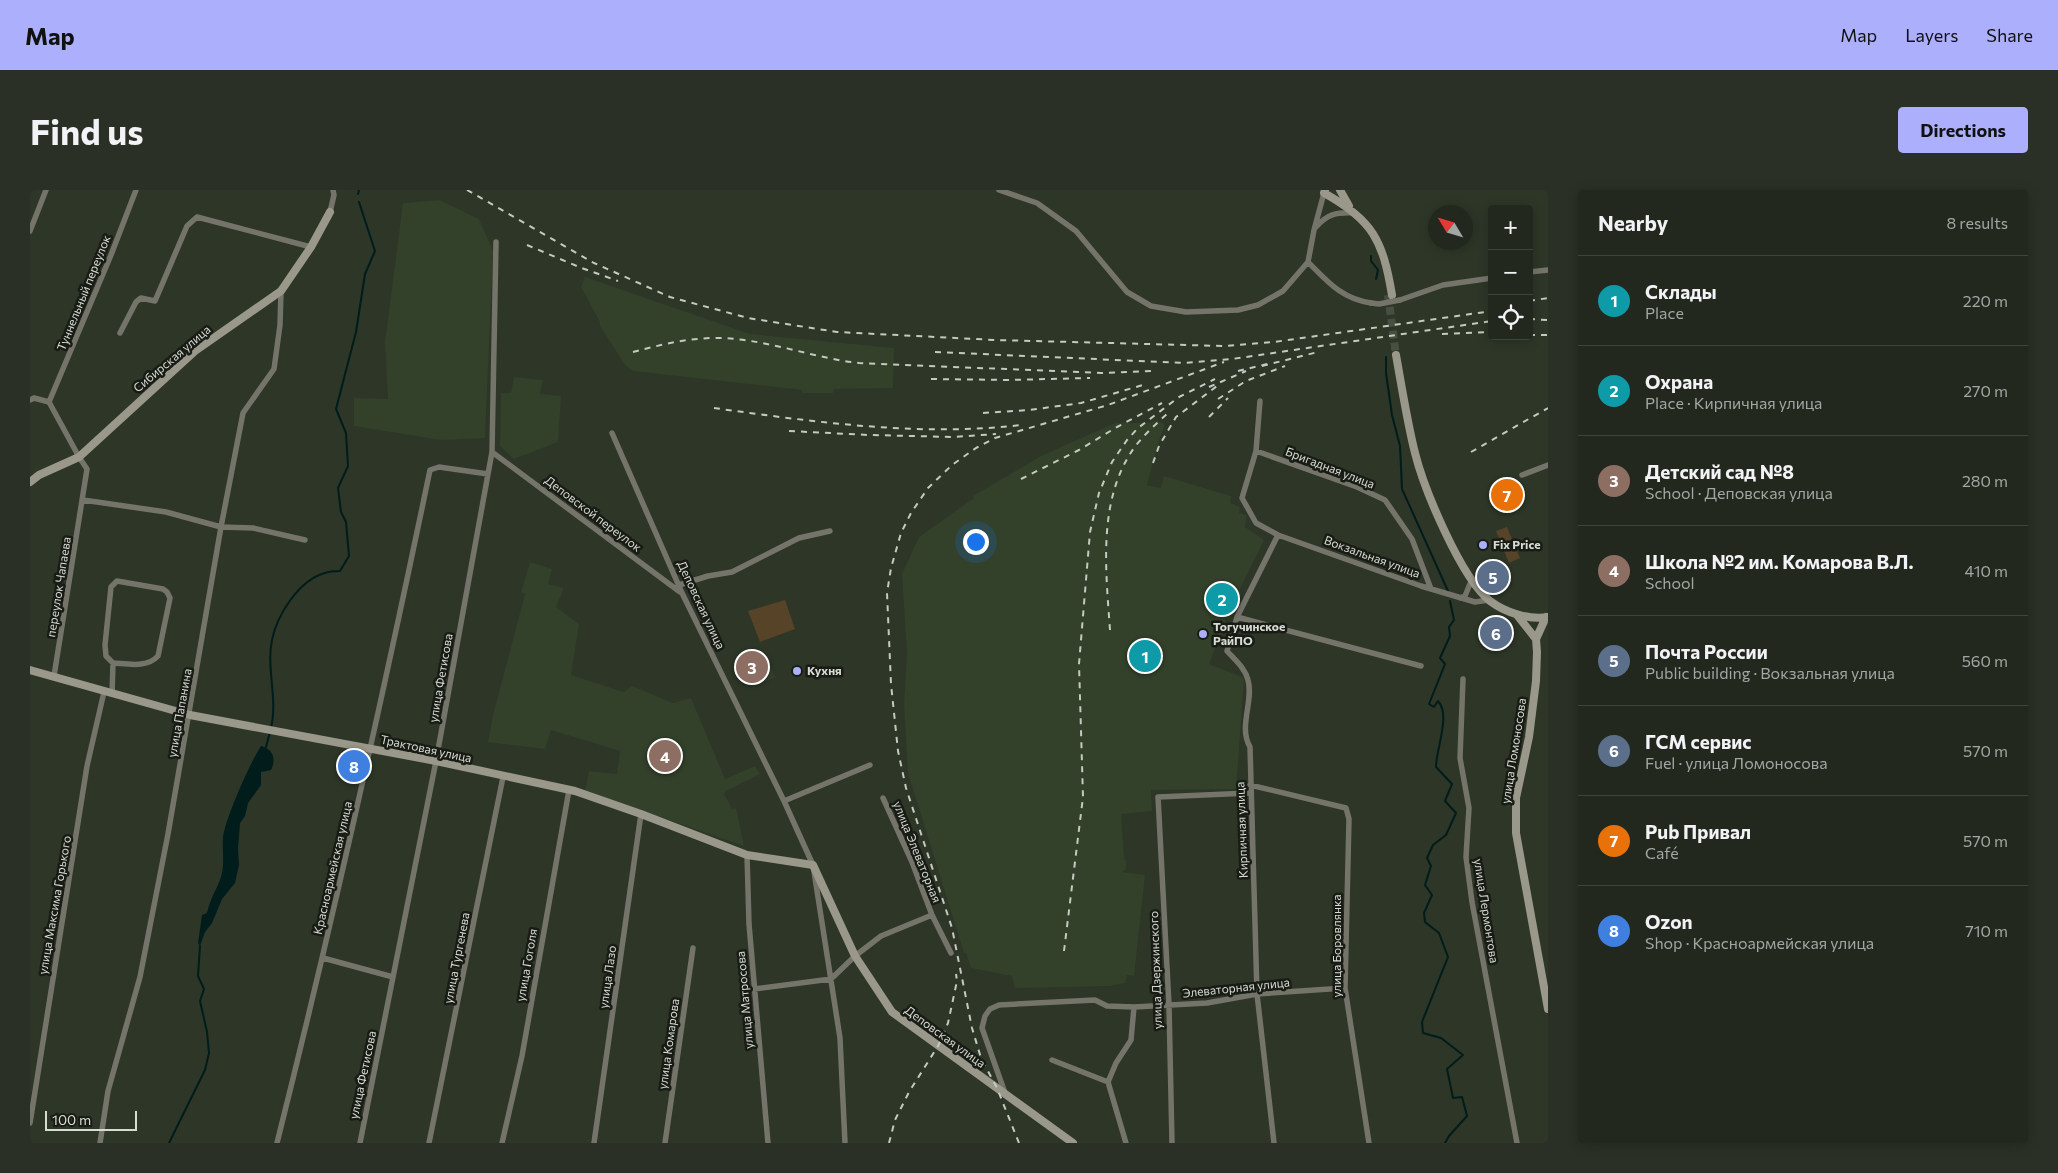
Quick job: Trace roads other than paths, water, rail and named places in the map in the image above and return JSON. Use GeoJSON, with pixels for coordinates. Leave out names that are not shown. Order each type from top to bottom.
{"type":"FeatureCollection","features":[{"type":"Feature","properties":{"kind":"street"},"geometry":{"type":"LineString","coordinates":[[30,231],[46,190]]}},
{"type":"Feature","properties":{"kind":"street","name":"Туннельный переулок"},"geometry":{"type":"LineString","coordinates":[[49,402],[111,255],[136,190]]}},
{"type":"Feature","properties":{"kind":"street"},"geometry":{"type":"LineString","coordinates":[[330,212],[334,195],[333,190]]}},
{"type":"Feature","properties":{"kind":"street"},"geometry":{"type":"LineString","coordinates":[[999,190],[1037,203],[1076,231],[1127,292],[1151,306],[1186,312],[1238,310],[1258,305],[1283,291],[1308,262],[1314,230],[1325,191],[1369,225],[1378,239],[1390,295]]}},
{"type":"Feature","properties":{"kind":"street"},"geometry":{"type":"LineString","coordinates":[[1340,190],[1343,198],[1355,213]]}},
{"type":"Feature","properties":{"kind":"street","name":"Сибирская улица"},"geometry":{"type":"LineString","coordinates":[[30,482],[78,458],[162,379],[195,351],[281,291],[311,247],[330,212]]}},
{"type":"Feature","properties":{"kind":"street"},"geometry":{"type":"LineString","coordinates":[[1314,230],[1324,218],[1337,213],[1355,213]]}},
{"type":"Feature","properties":{"kind":"street"},"geometry":{"type":"LineString","coordinates":[[120,333],[136,302],[141,298],[154,301],[187,226],[197,217],[311,247]]}},
{"type":"Feature","properties":{"kind":"street","name":"улица Фетисова"},"geometry":{"type":"LineString","coordinates":[[360,1143],[436,761],[492,452],[496,242]]}},
{"type":"Feature","properties":{"kind":"street"},"geometry":{"type":"LineString","coordinates":[[1308,262],[1329,283],[1348,298],[1380,304],[1400,300],[1443,285],[1488,279]]}},
{"type":"Feature","properties":{"kind":"street"},"geometry":{"type":"LineString","coordinates":[[1533,272],[1548,270]]}},
{"type":"Feature","properties":{"kind":"street","name":"улица Папанина"},"geometry":{"type":"LineString","coordinates":[[100,1143],[108,1091],[140,977],[190,715],[221,527],[244,413],[274,369],[280,324],[281,291]]}},
{"type":"Feature","properties":{"kind":"street"},"geometry":{"type":"LineString","coordinates":[[1399,355],[1404,400],[1416,454],[1443,527],[1472,579],[1489,600],[1517,615],[1536,639]]}},
{"type":"Feature","properties":{"kind":"street"},"geometry":{"type":"LineString","coordinates":[[30,400],[34,398],[49,402]]}},
{"type":"Feature","properties":{"kind":"street","name":"Вокзальная улица"},"geometry":{"type":"LineString","coordinates":[[1260,401],[1256,451],[1242,498],[1256,523],[1278,535],[1431,590],[1475,602],[1489,600]]}},
{"type":"Feature","properties":{"kind":"street","name":"переулок Чапаева"},"geometry":{"type":"LineString","coordinates":[[49,402],[78,458],[87,469],[54,676]]}},
{"type":"Feature","properties":{"kind":"street","name":"Деповская улица"},"geometry":{"type":"LineString","coordinates":[[612,433],[682,593],[784,801],[855,956],[892,1012],[1073,1143]]}},
{"type":"Feature","properties":{"kind":"street","name":"Бригадная улица"},"geometry":{"type":"LineString","coordinates":[[1256,451],[1357,487],[1385,500],[1412,539],[1431,590]]}},
{"type":"Feature","properties":{"kind":"street","name":"Деповской переулок"},"geometry":{"type":"LineString","coordinates":[[492,452],[682,593]]}},
{"type":"Feature","properties":{"kind":"street"},"geometry":{"type":"LineString","coordinates":[[1522,475],[1548,464]]}},
{"type":"Feature","properties":{"kind":"street","name":"Красноармейская улица"},"geometry":{"type":"LineString","coordinates":[[277,1143],[323,958],[371,749],[430,470],[439,467],[488,474]]}},
{"type":"Feature","properties":{"kind":"street"},"geometry":{"type":"LineString","coordinates":[[83,500],[166,512],[221,527],[253,528],[305,540]]}},
{"type":"Feature","properties":{"kind":"street"},"geometry":{"type":"LineString","coordinates":[[679,585],[708,576],[732,572],[799,538],[830,531]]}},
{"type":"Feature","properties":{"kind":"street","name":"Кирпичная улица"},"geometry":{"type":"LineString","coordinates":[[1274,1143],[1257,994],[1250,748],[1246,723],[1250,688],[1243,668],[1228,651],[1237,617],[1278,535]]}},
{"type":"Feature","properties":{"kind":"street"},"geometry":{"type":"LineString","coordinates":[[1460,598],[1465,596],[1472,579]]}},
{"type":"Feature","properties":{"kind":"street"},"geometry":{"type":"LineString","coordinates":[[117,581],[163,589],[170,598],[158,656],[153,661],[145,664],[113,663],[106,656],[105,645],[111,587],[117,581]]}},
{"type":"Feature","properties":{"kind":"street"},"geometry":{"type":"LineString","coordinates":[[1517,615],[1547,617]]}},
{"type":"Feature","properties":{"kind":"street"},"geometry":{"type":"LineString","coordinates":[[1237,617],[1421,666]]}},
{"type":"Feature","properties":{"kind":"street","name":"улица Ломоносова"},"geometry":{"type":"LineString","coordinates":[[1547,617],[1536,639],[1536,681],[1529,737],[1516,798],[1516,833],[1548,1009]]}},
{"type":"Feature","properties":{"kind":"street","name":"улица Максима Горького"},"geometry":{"type":"LineString","coordinates":[[30,1123],[87,766],[108,693],[113,663]]}},
{"type":"Feature","properties":{"kind":"street","name":"Трактовая улица"},"geometry":{"type":"LineString","coordinates":[[30,670],[190,715],[436,761],[568,790],[641,814],[747,855],[813,865]]}},
{"type":"Feature","properties":{"kind":"street","name":"улица Лермонтова"},"geometry":{"type":"LineString","coordinates":[[1463,679],[1460,758],[1469,808],[1466,857],[1472,902],[1517,1143]]}},
{"type":"Feature","properties":{"kind":"street"},"geometry":{"type":"LineString","coordinates":[[784,801],[870,765]]}},
{"type":"Feature","properties":{"kind":"street","name":"улица Тургенева"},"geometry":{"type":"LineString","coordinates":[[429,1143],[503,777]]}},
{"type":"Feature","properties":{"kind":"street","name":"улица Боровлянка"},"geometry":{"type":"LineString","coordinates":[[1250,786],[1346,808],[1349,820],[1345,988],[1369,1143]]}},
{"type":"Feature","properties":{"kind":"street","name":"улица Гоголя"},"geometry":{"type":"LineString","coordinates":[[502,1143],[522,1056],[568,790]]}},
{"type":"Feature","properties":{"kind":"street","name":"улица Дзержинского"},"geometry":{"type":"LineString","coordinates":[[1172,1143],[1169,1004],[1158,797],[1250,794]]}},
{"type":"Feature","properties":{"kind":"street","name":"улица Элеваторная"},"geometry":{"type":"LineString","coordinates":[[884,798],[912,862],[932,915],[951,952]]}},
{"type":"Feature","properties":{"kind":"street","name":"улица Лазо"},"geometry":{"type":"LineString","coordinates":[[594,1143],[641,814]]}},
{"type":"Feature","properties":{"kind":"street","name":"улица Матросова"},"geometry":{"type":"LineString","coordinates":[[747,855],[748,924],[768,1143]]}},
{"type":"Feature","properties":{"kind":"street","name":"Деповская улица"},"geometry":{"type":"LineString","coordinates":[[813,865],[840,1038],[845,1143]]}},
{"type":"Feature","properties":{"kind":"street"},"geometry":{"type":"LineString","coordinates":[[754,988],[831,979],[855,956],[881,936],[932,915]]}},
{"type":"Feature","properties":{"kind":"street","name":"улица Комарова"},"geometry":{"type":"LineString","coordinates":[[665,1143],[693,948]]}},
{"type":"Feature","properties":{"kind":"street"},"geometry":{"type":"LineString","coordinates":[[323,958],[393,977]]}},
{"type":"Feature","properties":{"kind":"street","name":"Элеваторная улица"},"geometry":{"type":"LineString","coordinates":[[1005,1094],[982,1028],[985,1016],[990,1009],[999,1005],[1096,1000],[1107,1006],[1134,1007],[1207,1003],[1257,994],[1345,988]]}},
{"type":"Feature","properties":{"kind":"street"},"geometry":{"type":"LineString","coordinates":[[1126,1143],[1108,1082],[1116,1063],[1131,1040],[1134,1007]]}},
{"type":"Feature","properties":{"kind":"street"},"geometry":{"type":"LineString","coordinates":[[1052,1060],[1108,1082]]}},
{"type":"Feature","properties":{"kind":"water"},"geometry":{"type":"Polygon","coordinates":[[[261,746],[269,750],[273,755],[273,766],[271,770],[261,772],[261,785],[248,803],[245,816],[240,823],[239,865],[235,883],[222,899],[200,946],[198,943],[202,915],[207,913],[222,872],[223,838],[228,818],[261,746]]]}},
{"type":"Feature","properties":{"kind":"waterway"},"geometry":{"type":"LineString","coordinates":[[358,194],[359,190]]}},
{"type":"Feature","properties":{"kind":"waterway"},"geometry":{"type":"LineString","coordinates":[[271,728],[273,706],[270,661],[272,640],[279,620],[291,600],[306,583],[325,573],[340,571],[349,556],[346,522],[341,512],[338,488],[348,466],[346,433],[336,409],[356,332],[365,274],[375,251],[359,202]]}},
{"type":"Feature","properties":{"kind":"waterway"},"geometry":{"type":"LineString","coordinates":[[1371,256],[1371,261],[1378,270],[1376,279]]}},
{"type":"Feature","properties":{"kind":"waterway"},"geometry":{"type":"LineString","coordinates":[[1386,357],[1386,373],[1392,415],[1400,446],[1402,489],[1448,591]]}},
{"type":"Feature","properties":{"kind":"waterway"},"geometry":{"type":"LineString","coordinates":[[1445,1143],[1467,1116],[1462,1097],[1453,1098],[1447,1069],[1463,1055],[1441,1038],[1423,1033],[1422,1022],[1448,957],[1439,933],[1425,922],[1424,913],[1432,895],[1425,885],[1431,866],[1427,858],[1433,845],[1446,835],[1456,813],[1445,801],[1452,784],[1436,767],[1443,723],[1442,707],[1438,701],[1434,707],[1429,704],[1445,664],[1440,658],[1450,636],[1449,627],[1454,620],[1450,601]]}},
{"type":"Feature","properties":{"kind":"waterway"},"geometry":{"type":"LineString","coordinates":[[266,747],[270,732]]}},
{"type":"Feature","properties":{"kind":"waterway"},"geometry":{"type":"LineString","coordinates":[[169,1143],[205,1070],[209,1053],[207,1032],[200,1001],[204,989],[198,976],[200,946]]}},
{"type":"Feature","properties":{"kind":"tunnel"},"geometry":{"type":"LineString","coordinates":[[1388,295],[1396,355]]}},
{"type":"Feature","properties":{"kind":"railway"},"geometry":{"type":"LineString","coordinates":[[467,190],[594,263],[670,297],[748,318],[837,332],[995,340],[1224,346],[1274,342],[1488,312]]}},
{"type":"Feature","properties":{"kind":"railway"},"geometry":{"type":"LineString","coordinates":[[527,245],[618,281]]}},
{"type":"Feature","properties":{"kind":"railway"},"geometry":{"type":"LineString","coordinates":[[1533,300],[1548,298]]}},
{"type":"Feature","properties":{"kind":"railway"},"geometry":{"type":"LineString","coordinates":[[1533,319],[1548,320]]}},
{"type":"Feature","properties":{"kind":"railway"},"geometry":{"type":"LineString","coordinates":[[935,352],[1185,363],[1232,359],[1488,322]]}},
{"type":"Feature","properties":{"kind":"railway"},"geometry":{"type":"LineString","coordinates":[[1442,334],[1488,332]]}},
{"type":"Feature","properties":{"kind":"railway"},"geometry":{"type":"LineString","coordinates":[[1533,335],[1548,335]]}},
{"type":"Feature","properties":{"kind":"railway"},"geometry":{"type":"LineString","coordinates":[[633,352],[663,344],[716,338],[752,341],[859,363],[1101,373],[1152,371]]}},
{"type":"Feature","properties":{"kind":"railway"},"geometry":{"type":"LineString","coordinates":[[1262,366],[1318,352]]}},
{"type":"Feature","properties":{"kind":"railway"},"geometry":{"type":"LineString","coordinates":[[1019,1143],[997,1088],[981,1058],[972,1028],[952,928],[906,788],[898,751],[891,684],[887,593],[891,568],[901,533],[911,513],[928,488],[952,465],[976,448],[995,438],[1108,405],[1224,362]]}},
{"type":"Feature","properties":{"kind":"railway"},"geometry":{"type":"LineString","coordinates":[[1238,371],[1267,364]]}},
{"type":"Feature","properties":{"kind":"railway"},"geometry":{"type":"LineString","coordinates":[[1218,399],[1246,381],[1285,366]]}},
{"type":"Feature","properties":{"kind":"railway"},"geometry":{"type":"LineString","coordinates":[[1209,387],[1246,371]]}},
{"type":"Feature","properties":{"kind":"railway"},"geometry":{"type":"LineString","coordinates":[[931,379],[1090,378]]}},
{"type":"Feature","properties":{"kind":"railway"},"geometry":{"type":"LineString","coordinates":[[1064,951],[1083,797],[1079,664],[1090,532],[1099,493],[1112,462],[1138,428],[1179,397],[1215,379]]}},
{"type":"Feature","properties":{"kind":"railway"},"geometry":{"type":"LineString","coordinates":[[983,413],[1029,410],[1081,403],[1143,385]]}},
{"type":"Feature","properties":{"kind":"railway"},"geometry":{"type":"LineString","coordinates":[[1153,463],[1159,446],[1176,417],[1217,386]]}},
{"type":"Feature","properties":{"kind":"railway"},"geometry":{"type":"LineString","coordinates":[[1209,417],[1228,398]]}},
{"type":"Feature","properties":{"kind":"railway"},"geometry":{"type":"LineString","coordinates":[[1021,479],[1079,450],[1162,403]]}},
{"type":"Feature","properties":{"kind":"railway"},"geometry":{"type":"LineString","coordinates":[[714,408],[829,423],[906,429],[983,428],[1021,425]]}},
{"type":"Feature","properties":{"kind":"railway"},"geometry":{"type":"LineString","coordinates":[[1471,452],[1548,408]]}},
{"type":"Feature","properties":{"kind":"railway"},"geometry":{"type":"LineString","coordinates":[[1110,630],[1106,540],[1113,495],[1120,474],[1134,448],[1169,412]]}},
{"type":"Feature","properties":{"kind":"railway"},"geometry":{"type":"LineString","coordinates":[[789,431],[954,437],[996,434]]}},
{"type":"Feature","properties":{"kind":"railway"},"geometry":{"type":"LineString","coordinates":[[889,1143],[895,1120],[909,1092],[938,1046],[948,1023],[957,981],[956,974]]}},
{"type":"Feature","properties":{"kind":"place","name":"Pub Привал"},"geometry":{"type":"Point","coordinates":[1507,495]}},
{"type":"Feature","properties":{"kind":"place","name":"Fix Price"},"geometry":{"type":"Point","coordinates":[1483,545]}},
{"type":"Feature","properties":{"kind":"place","name":"Почта России"},"geometry":{"type":"Point","coordinates":[1493,577]}},
{"type":"Feature","properties":{"kind":"place","name":"Охрана"},"geometry":{"type":"Point","coordinates":[1222,599]}},
{"type":"Feature","properties":{"kind":"place","name":"ГСМ сервис"},"geometry":{"type":"Point","coordinates":[1496,633]}},
{"type":"Feature","properties":{"kind":"place","name":"Тогучинское РайПО"},"geometry":{"type":"Point","coordinates":[1203,634]}},
{"type":"Feature","properties":{"kind":"place","name":"Склады"},"geometry":{"type":"Point","coordinates":[1145,656]}},
{"type":"Feature","properties":{"kind":"place","name":"Детский сад №8"},"geometry":{"type":"Point","coordinates":[752,667]}},
{"type":"Feature","properties":{"kind":"place","name":"Кухня"},"geometry":{"type":"Point","coordinates":[797,671]}},
{"type":"Feature","properties":{"kind":"place","name":"Школа №2 им. Комарова В.Л."},"geometry":{"type":"Point","coordinates":[665,756]}},
{"type":"Feature","properties":{"kind":"place","name":"Ozon"},"geometry":{"type":"Point","coordinates":[354,766]}}]}
